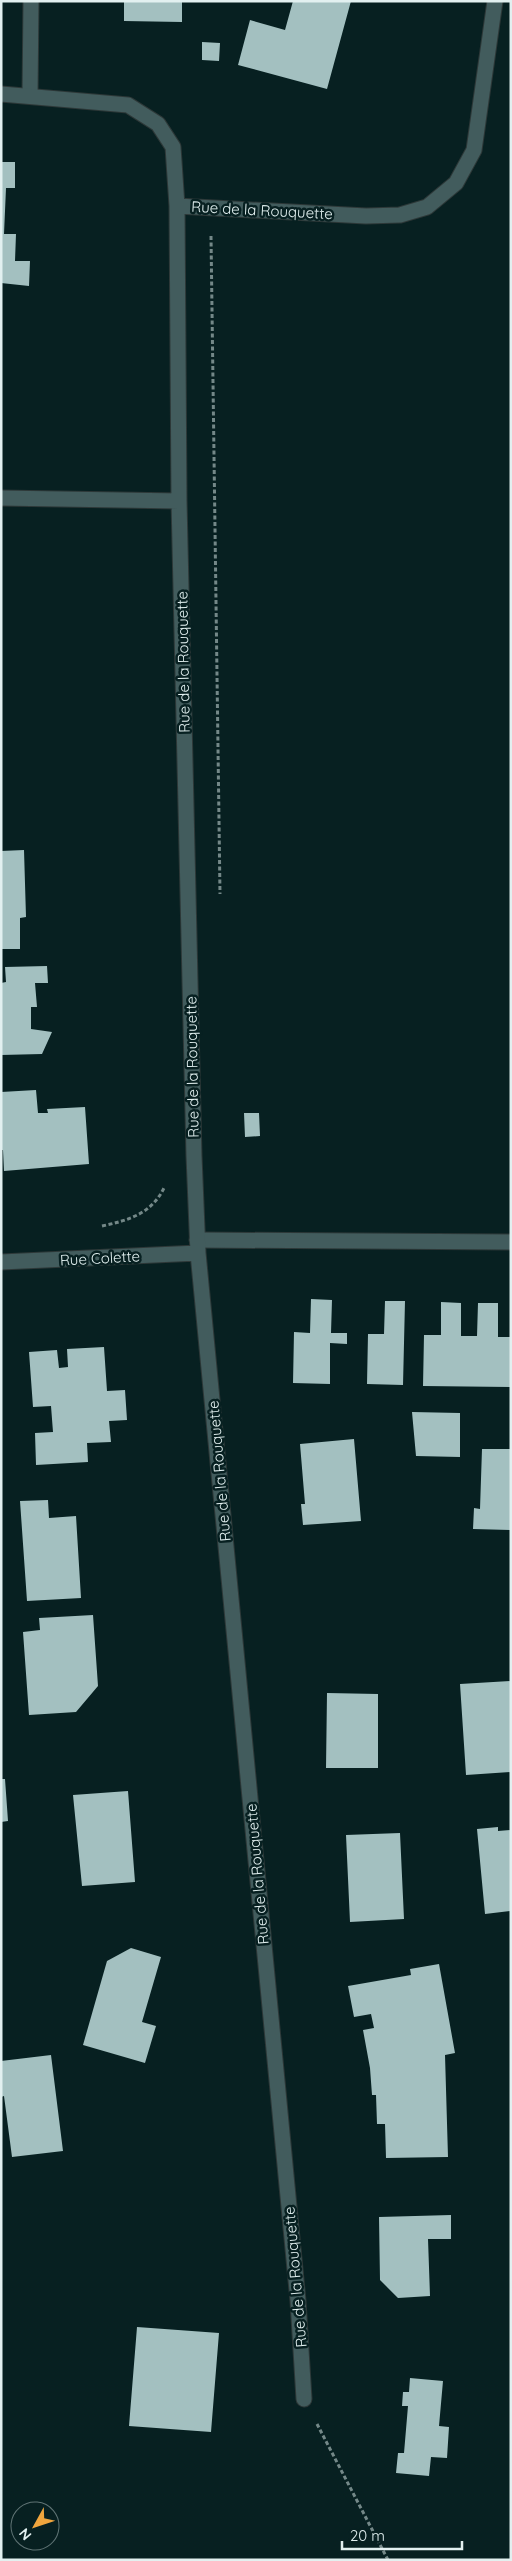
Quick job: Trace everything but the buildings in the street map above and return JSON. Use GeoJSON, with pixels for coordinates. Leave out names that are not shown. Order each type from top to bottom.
{"type":"FeatureCollection","features":[{"type":"Feature","properties":{"kind":"street"},"geometry":{"type":"LineString","coordinates":[[30,95],[31,1]]}},
{"type":"Feature","properties":{"kind":"street","name":"Rue de la Rouquette"},"geometry":{"type":"LineString","coordinates":[[304,2399],[298,2301],[198,1246],[179,501],[177,206],[366,216],[400,215],[427,207],[456,183],[474,150],[495,1]]}},
{"type":"Feature","properties":{"kind":"street"},"geometry":{"type":"LineString","coordinates":[[1,94],[30,95],[128,105],[158,124],[173,147],[177,206]]}},
{"type":"Feature","properties":{"kind":"street"},"geometry":{"type":"LineString","coordinates":[[1,498],[179,501]]}},
{"type":"Feature","properties":{"kind":"street","name":"Rue Colette"},"geometry":{"type":"LineString","coordinates":[[1,1262],[198,1246],[511,1242]]}},
{"type":"Feature","properties":{"kind":"path"},"geometry":{"type":"LineString","coordinates":[[211,207],[220,896]]}},
{"type":"Feature","properties":{"kind":"path"},"geometry":{"type":"LineString","coordinates":[[101,1227],[132,1220],[150,1207],[167,1182]]}},
{"type":"Feature","properties":{"kind":"path"},"geometry":{"type":"LineString","coordinates":[[304,2399],[388,2560]]}}]}
